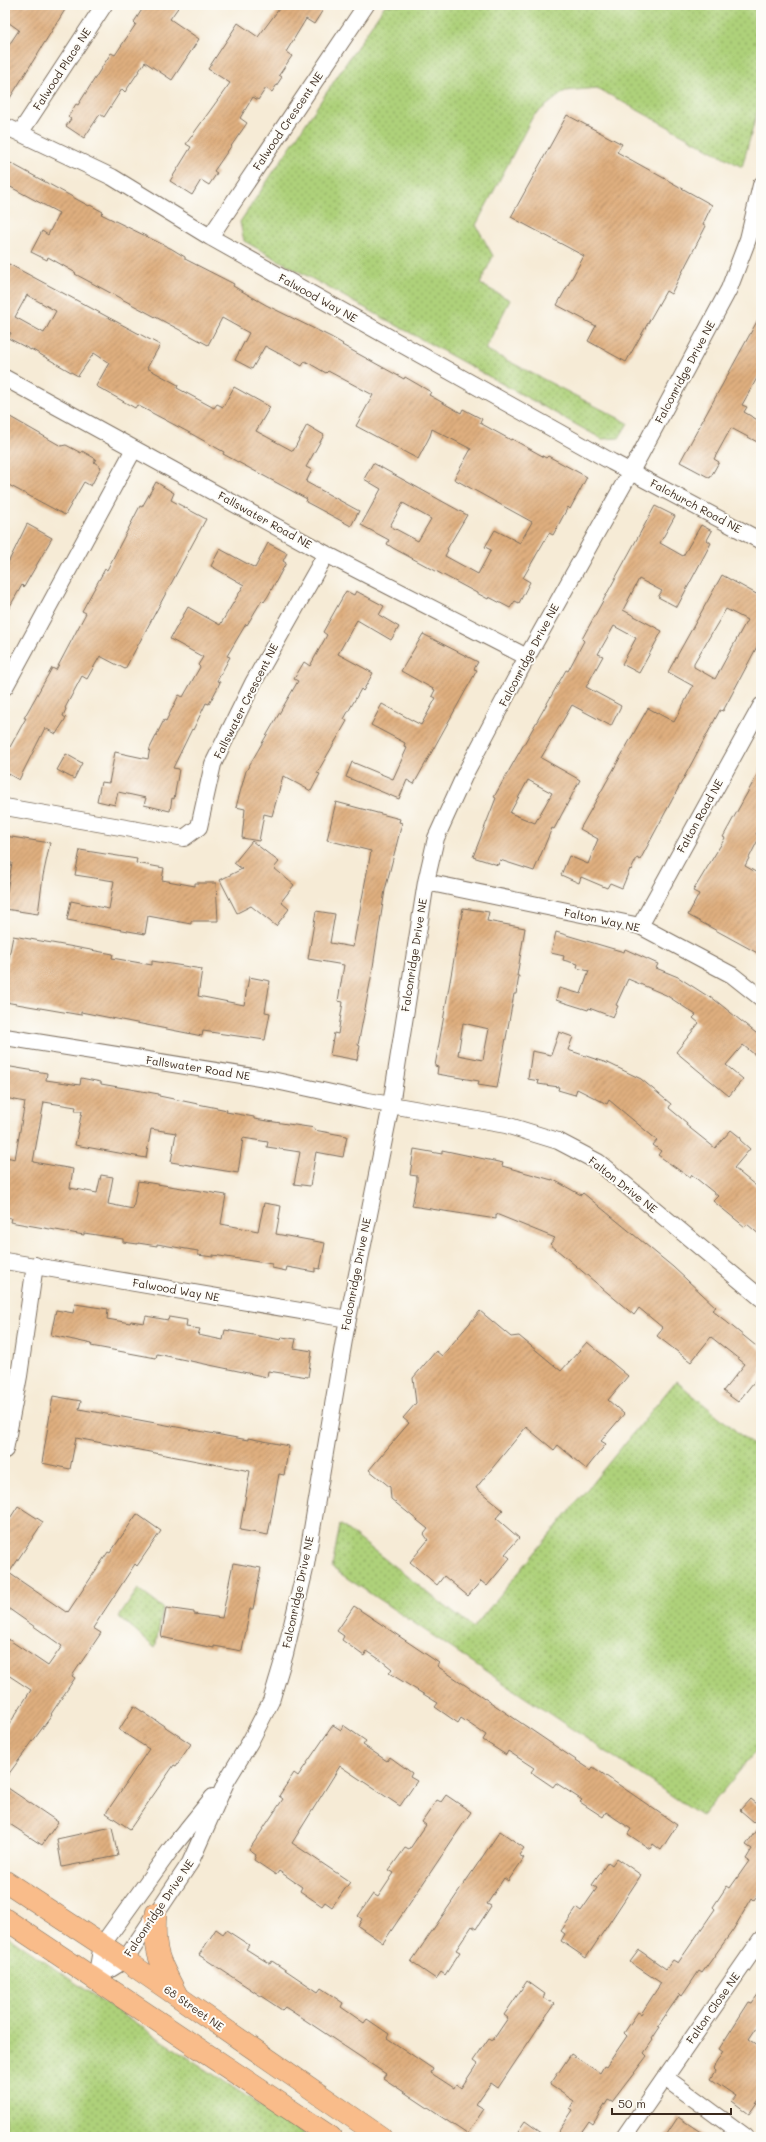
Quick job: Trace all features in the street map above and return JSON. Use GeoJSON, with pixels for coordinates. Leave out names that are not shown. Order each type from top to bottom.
{"type":"FeatureCollection","features":[{"type":"Feature","properties":{"kind":"main road","name":"68 Street NE"},"geometry":{"type":"LineString","coordinates":[[5,1881],[125,1960],[381,2137]]}},
{"type":"Feature","properties":{"kind":"main road"},"geometry":{"type":"LineString","coordinates":[[156,1914],[156,1948],[160,1963],[179,1997]]}},
{"type":"Feature","properties":{"kind":"main road"},"geometry":{"type":"LineString","coordinates":[[5,1919],[96,1978],[331,2137]]}},
{"type":"Feature","properties":{"kind":"street","name":"Falwood Place NE"},"geometry":{"type":"LineString","coordinates":[[20,133],[104,5]]}},
{"type":"Feature","properties":{"kind":"street","name":"Falwood Crescent NE"},"geometry":{"type":"LineString","coordinates":[[210,238],[366,5]]}},
{"type":"Feature","properties":{"kind":"street","name":"Falwood Way NE"},"geometry":{"type":"LineString","coordinates":[[5,126],[112,177],[210,238],[631,472]]}},
{"type":"Feature","properties":{"kind":"street","name":"Falconridge Drive NE"},"geometry":{"type":"LineString","coordinates":[[96,1978],[125,1960],[190,1864],[227,1780],[250,1742],[271,1701],[285,1654],[306,1565],[348,1319],[391,1105],[426,882],[436,838],[466,772],[527,657],[631,472],[729,289],[748,239],[761,185]]}},
{"type":"Feature","properties":{"kind":"street","name":"Fallswater Road NE"},"geometry":{"type":"LineString","coordinates":[[5,378],[326,554],[527,657]]}},
{"type":"Feature","properties":{"kind":"street"},"geometry":{"type":"LineString","coordinates":[[5,687],[134,449]]}},
{"type":"Feature","properties":{"kind":"street","name":"Falchurch Road NE"},"geometry":{"type":"LineString","coordinates":[[631,472],[761,541]]}},
{"type":"Feature","properties":{"kind":"street","name":"Fallswater Crescent NE"},"geometry":{"type":"LineString","coordinates":[[5,807],[184,838],[199,827],[213,764],[253,682],[326,554]]}},
{"type":"Feature","properties":{"kind":"street","name":"Falton Road NE"},"geometry":{"type":"LineString","coordinates":[[640,926],[761,706]]}},
{"type":"Feature","properties":{"kind":"street","name":"Falton Way NE"},"geometry":{"type":"LineString","coordinates":[[426,882],[640,926],[732,975],[761,998]]}},
{"type":"Feature","properties":{"kind":"street","name":"Fallswater Road NE"},"geometry":{"type":"LineString","coordinates":[[5,1036],[272,1080],[391,1105]]}},
{"type":"Feature","properties":{"kind":"street","name":"Falton Drive NE"},"geometry":{"type":"LineString","coordinates":[[391,1105],[506,1124],[558,1141],[598,1162],[761,1298]]}},
{"type":"Feature","properties":{"kind":"street","name":"Falwood Way NE"},"geometry":{"type":"LineString","coordinates":[[5,1261],[36,1265],[348,1319]]}},
{"type":"Feature","properties":{"kind":"street"},"geometry":{"type":"LineString","coordinates":[[5,1450],[20,1376],[36,1265]]}},
{"type":"Feature","properties":{"kind":"street","name":"Falconridge Drive NE"},"geometry":{"type":"LineString","coordinates":[[96,1978],[102,1945],[171,1849],[227,1780]]}},
{"type":"Feature","properties":{"kind":"street","name":"Falton Close NE"},"geometry":{"type":"LineString","coordinates":[[624,2137],[761,1939]]}},
{"type":"Feature","properties":{"kind":"street"},"geometry":{"type":"LineString","coordinates":[[666,2078],[746,2137]]}},
{"type":"Feature","properties":{"kind":"green space"},"geometry":{"type":"Polygon","coordinates":[[[385,5],[761,5],[761,98],[742,167],[597,88],[565,91],[533,116],[476,225],[493,256],[480,284],[510,300],[485,349],[628,423],[619,438],[602,439],[244,241],[240,222],[385,5]]]}},
{"type":"Feature","properties":{"kind":"green space"},"geometry":{"type":"Polygon","coordinates":[[[676,1381],[761,1452],[761,1745],[702,1816],[332,1568],[340,1524],[473,1628],[676,1381]]]}},
{"type":"Feature","properties":{"kind":"green space"},"geometry":{"type":"Polygon","coordinates":[[[138,1589],[163,1608],[155,1648],[119,1617],[138,1589]]]}},
{"type":"Feature","properties":{"kind":"green space"},"geometry":{"type":"Polygon","coordinates":[[[5,1934],[68,1978],[308,2137],[5,2137],[5,1934]]]}},
{"type":"Feature","properties":{"kind":"building"},"geometry":{"type":"Polygon","coordinates":[[[5,5],[68,5],[5,106],[5,51],[19,30],[5,20],[5,5]]]}},
{"type":"Feature","properties":{"kind":"building"},"geometry":{"type":"Polygon","coordinates":[[[145,5],[180,5],[170,19],[199,39],[172,80],[145,62],[125,92],[122,89],[104,117],[100,114],[84,138],[66,126],[71,119],[68,117],[76,104],[78,105],[111,53],[115,55],[136,24],[134,22],[145,5]]]}},
{"type":"Feature","properties":{"kind":"building"},"geometry":{"type":"Polygon","coordinates":[[[282,5],[326,5],[314,24],[306,19],[286,52],[292,56],[279,75],[282,77],[272,92],[266,88],[258,100],[253,97],[240,118],[247,123],[214,171],[217,173],[209,185],[201,180],[192,195],[170,181],[191,147],[186,144],[230,83],[208,69],[238,23],[258,37],[282,5]]]}},
{"type":"Feature","properties":{"kind":"building"},"geometry":{"type":"Polygon","coordinates":[[[567,115],[622,144],[617,152],[712,205],[703,224],[706,226],[671,294],[666,291],[626,362],[588,341],[596,326],[557,305],[584,256],[511,217],[567,115]]]}},
{"type":"Feature","properties":{"kind":"building"},"geometry":{"type":"Polygon","coordinates":[[[5,160],[89,206],[90,205],[103,212],[101,214],[172,249],[185,257],[185,259],[234,284],[233,286],[266,305],[331,337],[343,344],[342,345],[404,379],[405,377],[431,392],[429,395],[461,413],[463,409],[482,419],[480,423],[511,440],[512,439],[546,458],[548,456],[587,477],[570,509],[568,507],[553,535],[549,533],[523,578],[530,582],[519,603],[515,601],[510,608],[489,597],[488,599],[393,548],[387,544],[389,540],[361,525],[381,489],[364,479],[373,463],[467,515],[447,549],[448,550],[445,556],[478,574],[491,550],[485,547],[495,530],[520,543],[532,522],[454,479],[471,449],[432,429],[418,459],[356,426],[373,395],[328,371],[326,373],[305,361],[302,366],[265,346],[252,369],[235,360],[249,333],[222,318],[208,345],[75,274],[76,273],[48,257],[47,260],[31,252],[42,231],[48,235],[59,213],[5,184],[5,160]],[[403,503],[390,526],[418,541],[431,519],[403,503]]]}},
{"type":"Feature","properties":{"kind":"building"},"geometry":{"type":"Polygon","coordinates":[[[5,262],[160,345],[147,368],[178,385],[177,388],[214,408],[217,404],[223,407],[234,387],[270,407],[256,431],[293,451],[307,425],[324,435],[306,467],[312,470],[306,482],[359,511],[351,526],[306,502],[307,499],[223,454],[224,452],[188,432],[137,405],[135,408],[96,386],[109,363],[94,353],[78,376],[31,349],[8,338],[11,333],[7,331],[5,334],[5,262]],[[27,295],[15,317],[44,333],[56,311],[27,295]]]}},
{"type":"Feature","properties":{"kind":"building"},"geometry":{"type":"Polygon","coordinates":[[[761,314],[761,371],[742,405],[747,407],[744,412],[761,422],[761,444],[731,428],[714,459],[719,462],[710,478],[680,462],[761,314]]]}},
{"type":"Feature","properties":{"kind":"building"},"geometry":{"type":"Polygon","coordinates":[[[5,414],[61,446],[66,445],[81,453],[82,451],[96,459],[94,462],[101,467],[91,486],[84,482],[65,515],[5,483],[5,414]]]}},
{"type":"Feature","properties":{"kind":"building"},"geometry":{"type":"Polygon","coordinates":[[[156,482],[174,493],[171,500],[206,519],[125,669],[100,656],[87,679],[82,676],[65,708],[66,709],[63,716],[66,718],[56,734],[45,728],[19,780],[5,772],[5,744],[10,747],[26,718],[24,718],[52,668],[56,670],[86,613],[82,611],[105,569],[107,570],[140,506],[142,507],[156,482]]]}},
{"type":"Feature","properties":{"kind":"building"},"geometry":{"type":"Polygon","coordinates":[[[655,506],[675,516],[660,543],[683,556],[701,525],[712,531],[707,540],[711,543],[677,607],[658,597],[662,591],[639,579],[623,610],[662,631],[639,673],[622,664],[636,638],[614,626],[598,654],[603,656],[586,687],[621,706],[611,726],[572,705],[541,758],[580,780],[554,829],[552,828],[534,871],[500,860],[498,865],[473,857],[496,798],[494,797],[566,670],[568,671],[584,641],[582,639],[655,506]],[[528,780],[510,813],[535,823],[552,793],[528,780]]]}},
{"type":"Feature","properties":{"kind":"building"},"geometry":{"type":"Polygon","coordinates":[[[27,524],[52,538],[24,587],[22,585],[5,615],[5,569],[27,524]]]}},
{"type":"Feature","properties":{"kind":"building"},"geometry":{"type":"Polygon","coordinates":[[[268,543],[287,553],[283,561],[286,563],[268,596],[264,602],[262,600],[227,656],[230,657],[217,681],[220,682],[217,689],[209,704],[206,703],[173,768],[179,769],[174,799],[172,798],[170,811],[144,805],[146,798],[118,792],[115,805],[97,801],[101,782],[109,783],[115,752],[148,759],[150,748],[164,720],[166,721],[179,695],[183,697],[200,667],[198,665],[203,657],[170,639],[188,607],[220,625],[244,585],[211,566],[220,549],[255,568],[268,543]]]}},
{"type":"Feature","properties":{"kind":"building"},"geometry":{"type":"Polygon","coordinates":[[[722,575],[760,596],[761,594],[761,639],[723,711],[720,710],[640,860],[637,858],[631,870],[630,869],[622,888],[610,883],[607,888],[581,877],[579,883],[561,875],[569,856],[588,864],[598,839],[580,829],[648,708],[674,722],[693,686],[668,672],[722,575]],[[726,609],[694,663],[694,667],[715,679],[747,620],[726,609]]]}},
{"type":"Feature","properties":{"kind":"building"},"geometry":{"type":"Polygon","coordinates":[[[346,591],[354,595],[356,591],[384,606],[379,615],[399,627],[391,640],[357,620],[338,654],[373,673],[363,691],[361,689],[344,719],[347,721],[317,773],[320,774],[311,791],[283,776],[272,816],[264,814],[259,841],[242,838],[245,809],[236,807],[246,771],[298,681],[294,679],[304,662],[310,666],[327,635],[323,632],[346,591]]]}},
{"type":"Feature","properties":{"kind":"building"},"geometry":{"type":"Polygon","coordinates":[[[423,634],[478,662],[474,669],[477,670],[414,784],[407,780],[399,799],[346,777],[352,762],[393,779],[407,748],[404,746],[405,743],[371,725],[382,704],[421,725],[436,698],[432,696],[435,690],[401,671],[423,634]]]}},
{"type":"Feature","properties":{"kind":"building"},"geometry":{"type":"Polygon","coordinates":[[[66,754],[82,763],[74,779],[57,770],[66,754]]]}},
{"type":"Feature","properties":{"kind":"building"},"geometry":{"type":"Polygon","coordinates":[[[761,768],[761,825],[756,834],[760,836],[745,866],[761,875],[761,955],[688,915],[699,894],[693,891],[725,838],[723,837],[761,768]]]}},
{"type":"Feature","properties":{"kind":"building"},"geometry":{"type":"Polygon","coordinates":[[[336,802],[400,819],[399,822],[402,823],[385,890],[372,973],[358,1045],[360,1046],[357,1060],[330,1055],[334,1033],[338,1034],[343,1002],[338,1001],[344,965],[308,959],[316,911],[335,914],[330,943],[353,947],[371,851],[327,840],[336,802]]]}},
{"type":"Feature","properties":{"kind":"building"},"geometry":{"type":"Polygon","coordinates":[[[5,836],[50,843],[43,876],[38,914],[5,909],[5,891],[7,891],[12,863],[5,862],[5,836]]]}},
{"type":"Feature","properties":{"kind":"building"},"geometry":{"type":"Polygon","coordinates":[[[252,841],[279,862],[274,868],[294,885],[281,902],[289,909],[276,926],[251,906],[237,913],[220,880],[242,869],[234,863],[252,841]]]}},
{"type":"Feature","properties":{"kind":"building"},"geometry":{"type":"Polygon","coordinates":[[[80,850],[137,859],[136,863],[164,868],[162,880],[195,886],[195,883],[216,883],[218,921],[191,921],[191,924],[148,916],[145,934],[67,920],[71,901],[109,909],[114,881],[75,875],[80,850]]]}},
{"type":"Feature","properties":{"kind":"building"},"geometry":{"type":"Polygon","coordinates":[[[463,908],[489,912],[487,921],[525,928],[517,976],[519,976],[516,994],[514,994],[497,1088],[478,1085],[479,1081],[437,1074],[438,1067],[435,1066],[463,908]],[[463,1023],[458,1055],[483,1060],[489,1029],[463,1023]]]}},
{"type":"Feature","properties":{"kind":"building"},"geometry":{"type":"Polygon","coordinates":[[[556,932],[624,952],[625,949],[658,964],[656,968],[678,977],[709,997],[710,996],[761,1037],[761,1060],[743,1045],[726,1065],[743,1079],[729,1096],[676,1052],[699,1023],[693,1018],[696,1015],[666,995],[628,979],[616,1005],[618,1006],[613,1017],[589,1008],[588,1010],[556,1000],[559,988],[581,994],[589,971],[577,968],[578,964],[563,960],[564,956],[551,953],[556,932]]]}},
{"type":"Feature","properties":{"kind":"building"},"geometry":{"type":"Polygon","coordinates":[[[13,936],[113,954],[112,958],[152,965],[152,961],[202,969],[198,996],[244,1005],[249,977],[270,981],[265,1012],[270,1013],[265,1040],[203,1031],[202,1036],[81,1012],[81,1015],[5,1002],[5,978],[13,936]]]}},
{"type":"Feature","properties":{"kind":"building"},"geometry":{"type":"Polygon","coordinates":[[[559,1032],[573,1037],[568,1050],[610,1064],[641,1079],[671,1104],[669,1108],[687,1123],[686,1125],[715,1148],[731,1130],[741,1138],[740,1140],[750,1149],[734,1168],[761,1190],[761,1236],[747,1224],[745,1227],[713,1201],[718,1196],[692,1175],[690,1178],[658,1155],[661,1151],[653,1145],[657,1140],[609,1100],[607,1104],[577,1089],[575,1095],[558,1090],[559,1087],[538,1084],[539,1081],[528,1079],[532,1051],[551,1055],[559,1032]]]}},
{"type":"Feature","properties":{"kind":"building"},"geometry":{"type":"Polygon","coordinates":[[[5,1066],[47,1073],[46,1080],[80,1085],[81,1078],[101,1082],[101,1084],[159,1094],[159,1096],[227,1110],[226,1112],[254,1117],[254,1119],[315,1128],[314,1130],[347,1136],[343,1157],[316,1152],[310,1186],[294,1184],[300,1152],[267,1147],[268,1142],[243,1138],[238,1173],[171,1162],[176,1133],[151,1129],[146,1158],[75,1145],[82,1111],[75,1111],[76,1107],[44,1102],[33,1162],[73,1169],[70,1188],[97,1193],[101,1175],[113,1177],[108,1204],[133,1209],[138,1181],[226,1195],[221,1224],[258,1231],[264,1203],[281,1206],[276,1234],[325,1243],[320,1269],[315,1268],[315,1272],[287,1267],[286,1271],[272,1268],[272,1264],[213,1255],[213,1257],[198,1255],[198,1251],[157,1244],[157,1246],[123,1242],[123,1239],[84,1233],[84,1235],[10,1222],[11,1218],[5,1217],[6,1157],[15,1159],[25,1102],[5,1098],[5,1066]]]}},
{"type":"Feature","properties":{"kind":"building"},"geometry":{"type":"Polygon","coordinates":[[[414,1149],[442,1154],[442,1150],[503,1163],[502,1166],[552,1179],[581,1195],[583,1193],[673,1267],[716,1307],[712,1310],[761,1350],[761,1373],[738,1402],[723,1391],[745,1364],[711,1337],[691,1362],[657,1336],[663,1328],[639,1308],[634,1315],[550,1244],[555,1238],[496,1214],[496,1219],[412,1206],[417,1181],[417,1176],[410,1175],[414,1149]]]}},
{"type":"Feature","properties":{"kind":"building"},"geometry":{"type":"Polygon","coordinates":[[[75,1304],[108,1309],[107,1319],[130,1323],[131,1321],[144,1323],[146,1316],[168,1320],[169,1317],[187,1320],[186,1327],[200,1329],[198,1335],[223,1340],[225,1330],[281,1340],[282,1337],[296,1339],[294,1348],[312,1351],[308,1377],[268,1371],[267,1377],[157,1354],[156,1358],[91,1346],[92,1344],[51,1335],[56,1310],[73,1313],[75,1304]]]}},
{"type":"Feature","properties":{"kind":"building"},"geometry":{"type":"Polygon","coordinates":[[[480,1311],[511,1337],[519,1336],[561,1371],[587,1342],[628,1376],[608,1400],[624,1414],[601,1441],[606,1444],[586,1469],[558,1445],[554,1450],[526,1427],[476,1488],[503,1510],[496,1518],[519,1538],[505,1554],[510,1558],[487,1586],[481,1581],[468,1596],[444,1576],[437,1585],[410,1562],[428,1540],[424,1534],[428,1529],[391,1499],[390,1487],[369,1470],[409,1423],[403,1418],[416,1403],[413,1378],[436,1351],[442,1356],[480,1311]]]}},
{"type":"Feature","properties":{"kind":"building"},"geometry":{"type":"Polygon","coordinates":[[[53,1396],[81,1401],[79,1409],[248,1440],[248,1438],[289,1446],[284,1475],[279,1474],[268,1535],[240,1530],[250,1471],[76,1438],[70,1469],[42,1463],[53,1396]]]}},
{"type":"Feature","properties":{"kind":"building"},"geometry":{"type":"Polygon","coordinates":[[[18,1506],[43,1522],[9,1573],[66,1612],[68,1612],[108,1552],[110,1553],[137,1514],[161,1531],[137,1566],[135,1564],[93,1628],[101,1633],[72,1676],[75,1678],[51,1714],[52,1715],[5,1779],[5,1731],[31,1690],[5,1673],[5,1637],[48,1666],[62,1646],[5,1606],[5,1526],[18,1506]]]}},
{"type":"Feature","properties":{"kind":"building"},"geometry":{"type":"Polygon","coordinates":[[[233,1563],[261,1568],[253,1609],[250,1609],[242,1651],[214,1646],[214,1648],[161,1637],[166,1608],[222,1618],[233,1563]]]}},
{"type":"Feature","properties":{"kind":"building"},"geometry":{"type":"Polygon","coordinates":[[[354,1606],[439,1663],[437,1666],[591,1770],[593,1767],[677,1825],[661,1850],[653,1844],[650,1849],[628,1834],[631,1829],[606,1812],[603,1817],[580,1802],[582,1800],[556,1783],[553,1787],[531,1772],[534,1768],[508,1751],[506,1755],[483,1740],[486,1735],[461,1718],[458,1723],[435,1707],[438,1703],[389,1673],[392,1669],[382,1661],[367,1651],[364,1656],[342,1640],[344,1636],[337,1631],[354,1606]]]}},
{"type":"Feature","properties":{"kind":"building"},"geometry":{"type":"Polygon","coordinates":[[[134,1706],[191,1744],[176,1766],[174,1765],[130,1829],[106,1813],[149,1749],[119,1730],[134,1706]]]}},
{"type":"Feature","properties":{"kind":"building"},"geometry":{"type":"Polygon","coordinates":[[[333,1725],[341,1730],[343,1725],[366,1741],[363,1745],[387,1761],[390,1757],[412,1773],[410,1777],[417,1781],[400,1806],[340,1766],[292,1843],[350,1882],[332,1907],[325,1902],[322,1906],[300,1891],[302,1887],[279,1871],[276,1875],[254,1860],[256,1855],[249,1850],[283,1799],[279,1796],[294,1773],[298,1776],[333,1725]]]}},
{"type":"Feature","properties":{"kind":"building"},"geometry":{"type":"Polygon","coordinates":[[[5,1786],[58,1822],[42,1845],[5,1821],[5,1786]]]}},
{"type":"Feature","properties":{"kind":"building"},"geometry":{"type":"Polygon","coordinates":[[[446,1795],[471,1812],[383,1943],[358,1926],[362,1919],[358,1916],[373,1894],[378,1897],[394,1873],[389,1870],[405,1848],[409,1850],[426,1825],[422,1822],[437,1800],[441,1802],[446,1795]]]}},
{"type":"Feature","properties":{"kind":"building"},"geometry":{"type":"Polygon","coordinates":[[[750,1799],[761,1808],[761,1814],[754,1822],[740,1810],[750,1799]]]}},
{"type":"Feature","properties":{"kind":"building"},"geometry":{"type":"Polygon","coordinates":[[[761,1823],[761,1890],[754,1900],[752,1898],[733,1930],[702,1973],[699,1971],[682,1996],[680,1994],[658,2026],[660,2027],[644,2053],[647,2056],[612,2102],[608,2100],[593,2124],[589,2121],[578,2137],[555,2137],[573,2110],[570,2108],[574,2101],[550,2085],[571,2054],[600,2073],[604,2066],[606,2067],[627,2036],[624,2033],[638,2012],[641,2014],[661,1983],[630,1962],[639,1950],[666,1969],[673,1960],[678,1963],[715,1909],[713,1907],[727,1886],[730,1888],[749,1861],[746,1859],[752,1849],[746,1845],[761,1823]]]}},
{"type":"Feature","properties":{"kind":"building"},"geometry":{"type":"Polygon","coordinates":[[[112,1827],[118,1856],[62,1867],[57,1839],[112,1827]]]}},
{"type":"Feature","properties":{"kind":"building"},"geometry":{"type":"Polygon","coordinates":[[[500,1831],[524,1848],[519,1855],[524,1858],[508,1881],[504,1878],[487,1904],[491,1906],[476,1929],[472,1926],[456,1950],[460,1952],[445,1975],[441,1972],[436,1979],[411,1962],[500,1831]]]}},
{"type":"Feature","properties":{"kind":"building"},"geometry":{"type":"Polygon","coordinates":[[[617,1858],[641,1875],[586,1958],[561,1941],[565,1934],[561,1931],[577,1908],[581,1911],[597,1888],[592,1885],[608,1862],[612,1865],[617,1858]]]}},
{"type":"Feature","properties":{"kind":"building"},"geometry":{"type":"Polygon","coordinates":[[[216,1929],[223,1934],[226,1930],[249,1945],[246,1949],[270,1964],[272,1961],[318,1992],[321,1988],[343,2003],[341,2007],[364,2023],[367,2019],[389,2034],[387,2038],[433,2069],[431,2073],[454,2088],[456,2084],[461,2088],[477,2064],[473,2061],[489,2038],[493,2040],[508,2018],[504,2015],[527,1981],[545,1994],[543,1997],[554,2004],[498,2088],[491,2083],[476,2104],[484,2109],[467,2134],[383,2078],[386,2074],[285,2007],[282,2010],[199,1955],[216,1929]]]}},
{"type":"Feature","properties":{"kind":"building"},"geometry":{"type":"Polygon","coordinates":[[[761,1990],[761,2021],[749,2039],[761,2047],[761,2097],[749,2114],[732,2101],[736,2096],[711,2079],[716,2071],[713,2068],[723,2052],[719,2049],[749,2002],[752,2003],[761,1990]]]}},
{"type":"Feature","properties":{"kind":"building"},"geometry":{"type":"Polygon","coordinates":[[[678,2117],[708,2137],[665,2137],[678,2117]]]}},
{"type":"Feature","properties":{"kind":"building"},"geometry":{"type":"Polygon","coordinates":[[[525,2121],[547,2137],[514,2137],[525,2121]]]}}]}
